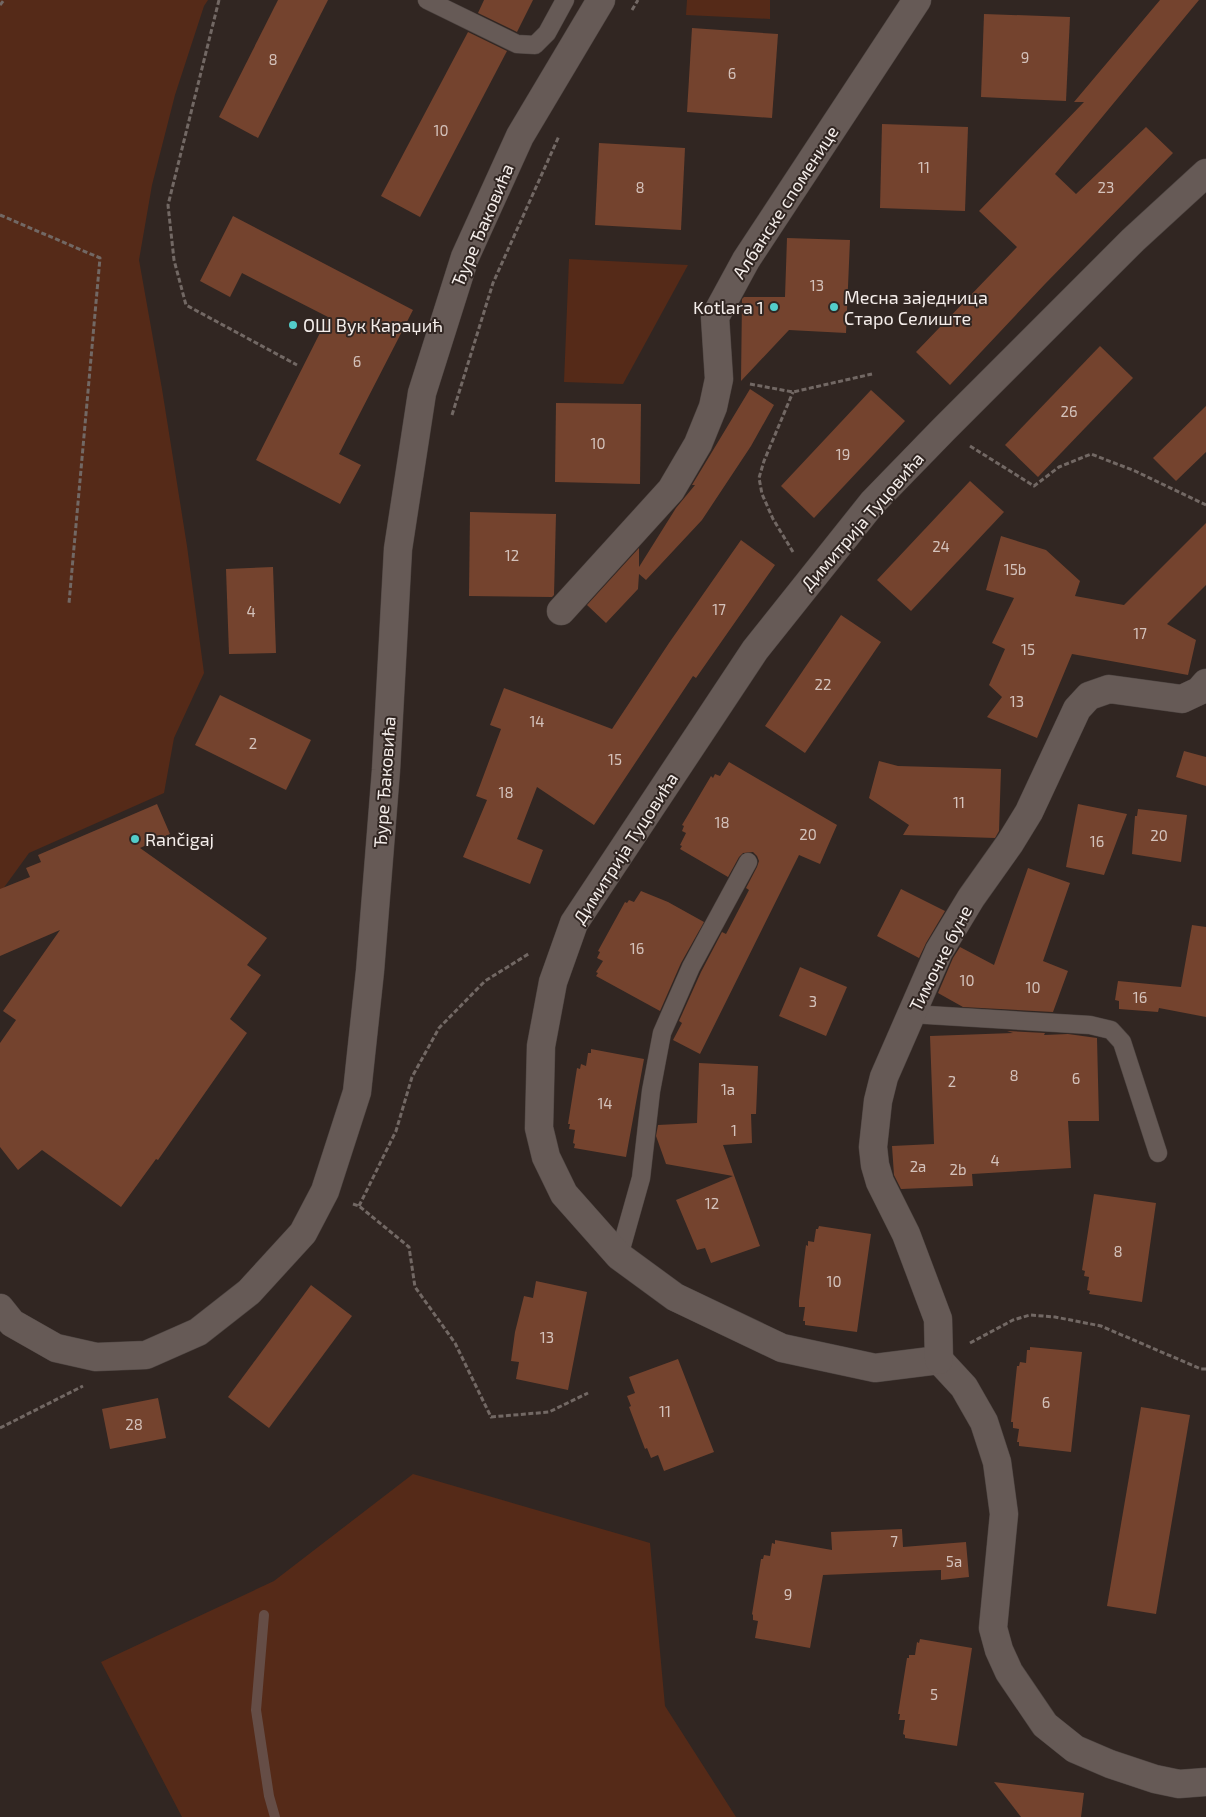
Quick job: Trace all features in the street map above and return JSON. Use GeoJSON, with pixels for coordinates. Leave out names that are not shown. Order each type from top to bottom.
{"type":"FeatureCollection","features":[{"type":"Feature","properties":{"kind":"street","name":"Ђуре Ђаковића"},"geometry":{"type":"LineString","coordinates":[[0,1308],[12,1323],[56,1348],[96,1356],[146,1355],[198,1332],[249,1292],[303,1233],[325,1190],[357,1092],[370,971],[386,770],[398,550],[422,393],[465,257],[520,136],[601,0]]}},
{"type":"Feature","properties":{"kind":"street","name":"Албанске споменице"},"geometry":{"type":"LineString","coordinates":[[562,612],[671,490],[698,444],[713,408],[719,379],[715,317],[746,260],[917,0]]}},
{"type":"Feature","properties":{"kind":"street","name":"Димитрија Туцовића"},"geometry":{"type":"LineString","coordinates":[[939,1360],[874,1368],[782,1348],[675,1297],[619,1256],[564,1194],[546,1157],[539,1128],[541,1046],[554,982],[574,923],[755,650],[810,581],[874,502],[944,429],[1133,240],[1206,173]]}},
{"type":"Feature","properties":{"kind":"street","name":"Тимочке буне"},"geometry":{"type":"LineString","coordinates":[[939,1360],[938,1319],[906,1234],[880,1182],[875,1165],[873,1146],[878,1101],[884,1078],[939,952],[971,898],[1010,843],[1029,812],[1077,709],[1089,696],[1109,689],[1182,699],[1199,691],[1206,683]]}},
{"type":"Feature","properties":{"kind":"street"},"geometry":{"type":"LineString","coordinates":[[939,1360],[964,1387],[984,1422],[997,1462],[1004,1514],[993,1628],[998,1650],[1009,1672],[1045,1725],[1075,1750],[1155,1779],[1179,1784],[1206,1782]]}},
{"type":"Feature","properties":{"kind":"lane"},"geometry":{"type":"LineString","coordinates":[[427,0],[517,44],[535,44],[548,33],[565,0]]}},
{"type":"Feature","properties":{"kind":"lane"},"geometry":{"type":"LineString","coordinates":[[619,1256],[641,1178],[651,1091],[662,1034],[691,967],[748,862]]}},
{"type":"Feature","properties":{"kind":"lane"},"geometry":{"type":"LineString","coordinates":[[911,1014],[1090,1025],[1111,1030],[1122,1042],[1158,1153]]}},
{"type":"Feature","properties":{"kind":"path"},"geometry":{"type":"LineString","coordinates":[[0,6],[4,0]]}},
{"type":"Feature","properties":{"kind":"path"},"geometry":{"type":"LineString","coordinates":[[219,0],[168,205],[174,260],[186,305],[297,365]]}},
{"type":"Feature","properties":{"kind":"path"},"geometry":{"type":"LineString","coordinates":[[628,16],[638,0]]}},
{"type":"Feature","properties":{"kind":"path"},"geometry":{"type":"LineString","coordinates":[[450,422],[493,283],[560,133]]}},
{"type":"Feature","properties":{"kind":"path"},"geometry":{"type":"LineString","coordinates":[[0,216],[100,258],[69,603]]}},
{"type":"Feature","properties":{"kind":"path"},"geometry":{"type":"LineString","coordinates":[[719,379],[793,392],[872,374]]}},
{"type":"Feature","properties":{"kind":"path"},"geometry":{"type":"LineString","coordinates":[[793,392],[764,461],[759,478],[762,494],[773,519],[810,581]]}},
{"type":"Feature","properties":{"kind":"path"},"geometry":{"type":"LineString","coordinates":[[944,429],[1034,486],[1059,467],[1091,454],[1135,471],[1206,505]]}},
{"type":"Feature","properties":{"kind":"path"},"geometry":{"type":"LineString","coordinates":[[535,950],[485,981],[439,1028],[412,1077],[396,1131],[359,1206],[409,1247],[415,1287],[455,1344],[491,1417],[550,1412],[588,1392]]}},
{"type":"Feature","properties":{"kind":"path"},"geometry":{"type":"LineString","coordinates":[[939,1360],[1013,1320],[1030,1315],[1055,1317],[1101,1326],[1201,1369],[1206,1369]]}},
{"type":"Feature","properties":{"kind":"path"},"geometry":{"type":"LineString","coordinates":[[0,1428],[51,1402]]}},
{"type":"Feature","properties":{"kind":"shaded area"},"geometry":{"type":"Polygon","coordinates":[[[0,0],[208,0],[204,6],[175,95],[152,185],[139,260],[187,546],[204,673],[174,738],[164,793],[29,853],[0,893],[0,0]]]}},
{"type":"Feature","properties":{"kind":"shaded area"},"geometry":{"type":"Polygon","coordinates":[[[687,0],[770,0],[770,19],[686,15],[687,0]]]}},
{"type":"Feature","properties":{"kind":"shaded area"},"geometry":{"type":"Polygon","coordinates":[[[569,259],[688,265],[623,384],[564,382],[569,259]]]}},
{"type":"Feature","properties":{"kind":"shaded area"},"geometry":{"type":"Polygon","coordinates":[[[413,1474],[650,1543],[665,1706],[736,1817],[182,1817],[101,1662],[274,1581],[413,1474]]]}},
{"type":"Feature","properties":{"kind":"building"},"geometry":{"type":"Polygon","coordinates":[[[278,0],[328,0],[258,138],[219,117],[278,0]]]}},
{"type":"Feature","properties":{"kind":"building"},"geometry":{"type":"Polygon","coordinates":[[[484,0],[533,0],[517,32],[478,13],[484,0]]]}},
{"type":"Feature","properties":{"kind":"building"},"geometry":{"type":"Polygon","coordinates":[[[1160,0],[1199,0],[1055,174],[1076,194],[1146,127],[1173,153],[1045,284],[950,385],[916,352],[1017,247],[979,211],[1084,102],[1074,102],[1160,0]]]}},
{"type":"Feature","properties":{"kind":"building"},"geometry":{"type":"Polygon","coordinates":[[[984,14],[1070,17],[1066,101],[981,97],[984,14]]]}},
{"type":"Feature","properties":{"kind":"building"},"geometry":{"type":"Polygon","coordinates":[[[692,28],[778,34],[772,118],[687,112],[692,28]]]}},
{"type":"Feature","properties":{"kind":"building"},"geometry":{"type":"Polygon","coordinates":[[[468,32],[507,51],[420,217],[381,196],[468,32]]]}},
{"type":"Feature","properties":{"kind":"building"},"geometry":{"type":"Polygon","coordinates":[[[882,124],[968,127],[965,211],[880,208],[882,124]]]}},
{"type":"Feature","properties":{"kind":"building"},"geometry":{"type":"Polygon","coordinates":[[[599,143],[685,148],[681,230],[595,225],[599,143]]]}},
{"type":"Feature","properties":{"kind":"building"},"geometry":{"type":"Polygon","coordinates":[[[233,216],[413,310],[339,454],[361,465],[340,504],[256,460],[328,317],[242,273],[230,297],[200,281],[233,216]]]}},
{"type":"Feature","properties":{"kind":"building"},"geometry":{"type":"Polygon","coordinates":[[[787,238],[850,240],[846,333],[789,330],[741,381],[742,299],[744,297],[785,297],[787,238]]]}},
{"type":"Feature","properties":{"kind":"building"},"geometry":{"type":"Polygon","coordinates":[[[1100,346],[1133,378],[1038,477],[1005,445],[1100,346]]]}},
{"type":"Feature","properties":{"kind":"building"},"geometry":{"type":"Polygon","coordinates":[[[750,389],[774,405],[751,446],[702,520],[646,580],[639,574],[638,589],[606,623],[587,605],[639,548],[639,567],[676,508],[695,485],[692,485],[750,389]]]}},
{"type":"Feature","properties":{"kind":"building"},"geometry":{"type":"Polygon","coordinates":[[[871,390],[905,421],[814,518],[781,486],[871,390]]]}},
{"type":"Feature","properties":{"kind":"building"},"geometry":{"type":"Polygon","coordinates":[[[556,403],[641,404],[640,484],[555,482],[556,403]]]}},
{"type":"Feature","properties":{"kind":"building"},"geometry":{"type":"Polygon","coordinates":[[[1206,406],[1206,452],[1176,481],[1153,458],[1206,406]]]}},
{"type":"Feature","properties":{"kind":"building"},"geometry":{"type":"Polygon","coordinates":[[[970,481],[1004,512],[911,611],[877,580],[970,481]]]}},
{"type":"Feature","properties":{"kind":"building"},"geometry":{"type":"Polygon","coordinates":[[[470,512],[556,514],[554,595],[552,597],[469,596],[470,512]]]}},
{"type":"Feature","properties":{"kind":"building"},"geometry":{"type":"Polygon","coordinates":[[[1206,523],[1206,585],[1167,624],[1196,640],[1188,675],[1072,654],[1037,738],[987,717],[1002,697],[989,685],[1005,649],[992,643],[1014,598],[986,590],[1001,536],[1046,550],[1080,581],[1075,596],[1124,605],[1206,523]]]}},
{"type":"Feature","properties":{"kind":"building"},"geometry":{"type":"Polygon","coordinates":[[[741,540],[775,565],[696,678],[693,676],[594,825],[537,787],[517,839],[543,850],[530,884],[463,857],[487,800],[476,796],[501,729],[490,725],[504,688],[612,729],[741,540]]]}},
{"type":"Feature","properties":{"kind":"building"},"geometry":{"type":"Polygon","coordinates":[[[273,567],[276,653],[229,654],[226,569],[273,567]]]}},
{"type":"Feature","properties":{"kind":"building"},"geometry":{"type":"Polygon","coordinates":[[[841,615],[881,642],[805,753],[765,726],[841,615]]]}},
{"type":"Feature","properties":{"kind":"building"},"geometry":{"type":"Polygon","coordinates":[[[220,695],[311,740],[286,790],[195,745],[220,695]]]}},
{"type":"Feature","properties":{"kind":"building"},"geometry":{"type":"Polygon","coordinates":[[[1184,751],[1206,757],[1206,786],[1176,777],[1184,751]]]}},
{"type":"Feature","properties":{"kind":"building"},"geometry":{"type":"Polygon","coordinates":[[[879,761],[898,766],[1001,769],[999,831],[995,838],[903,835],[909,825],[869,798],[879,761]]]}},
{"type":"Feature","properties":{"kind":"building"},"geometry":{"type":"Polygon","coordinates":[[[729,762],[837,825],[820,864],[799,855],[700,1054],[673,1040],[682,1023],[679,1021],[701,972],[722,932],[726,934],[749,890],[746,888],[759,861],[753,852],[743,853],[728,877],[680,849],[682,846],[680,845],[686,833],[682,831],[684,826],[682,825],[711,776],[713,778],[715,774],[720,776],[729,762]]]}},
{"type":"Feature","properties":{"kind":"building"},"geometry":{"type":"Polygon","coordinates":[[[157,804],[170,834],[140,848],[267,938],[247,965],[261,975],[230,1019],[247,1033],[158,1160],[156,1159],[121,1207],[42,1150],[18,1170],[0,1147],[0,1043],[16,1020],[3,1011],[60,930],[0,956],[0,889],[30,877],[26,868],[41,862],[38,855],[157,804]]]}},
{"type":"Feature","properties":{"kind":"building"},"geometry":{"type":"Polygon","coordinates":[[[1078,804],[1127,814],[1104,875],[1066,867],[1078,804]]]}},
{"type":"Feature","properties":{"kind":"building"},"geometry":{"type":"Polygon","coordinates":[[[1138,809],[1187,815],[1181,862],[1132,854],[1135,816],[1137,816],[1138,809]]]}},
{"type":"Feature","properties":{"kind":"building"},"geometry":{"type":"Polygon","coordinates":[[[1028,868],[1070,883],[1043,961],[1068,971],[1053,1012],[963,1007],[938,993],[953,958],[960,947],[994,965],[1028,868]]]}},
{"type":"Feature","properties":{"kind":"building"},"geometry":{"type":"Polygon","coordinates":[[[901,889],[945,911],[919,958],[877,936],[901,889]]]}},
{"type":"Feature","properties":{"kind":"building"},"geometry":{"type":"Polygon","coordinates":[[[641,891],[668,902],[704,922],[681,963],[660,1011],[596,976],[598,973],[596,972],[603,961],[597,958],[600,952],[598,951],[625,902],[627,903],[629,900],[634,902],[641,891]]]}},
{"type":"Feature","properties":{"kind":"building"},"geometry":{"type":"Polygon","coordinates":[[[1192,925],[1206,927],[1206,1017],[1159,1008],[1158,1012],[1119,1009],[1119,1001],[1115,1000],[1118,981],[1181,987],[1192,925]]]}},
{"type":"Feature","properties":{"kind":"building"},"geometry":{"type":"Polygon","coordinates":[[[800,967],[847,987],[826,1036],[779,1016],[800,967]]]}},
{"type":"Feature","properties":{"kind":"building"},"geometry":{"type":"Polygon","coordinates":[[[1007,1031],[1045,1033],[1044,1035],[1068,1034],[1097,1038],[1099,1121],[1068,1121],[1071,1168],[972,1174],[973,1186],[901,1189],[894,1175],[892,1146],[934,1144],[930,1036],[1013,1033],[1007,1031]]]}},
{"type":"Feature","properties":{"kind":"building"},"geometry":{"type":"Polygon","coordinates":[[[591,1049],[644,1059],[626,1157],[574,1148],[575,1130],[569,1129],[570,1124],[568,1124],[577,1068],[580,1069],[581,1064],[586,1066],[588,1053],[591,1053],[591,1049]]]}},
{"type":"Feature","properties":{"kind":"building"},"geometry":{"type":"Polygon","coordinates":[[[699,1063],[758,1066],[756,1114],[751,1114],[752,1143],[723,1145],[760,1246],[711,1263],[705,1248],[697,1250],[676,1200],[733,1176],[666,1164],[656,1136],[658,1125],[697,1123],[699,1063]]]}},
{"type":"Feature","properties":{"kind":"building"},"geometry":{"type":"Polygon","coordinates":[[[1094,1194],[1156,1203],[1142,1302],[1089,1294],[1090,1291],[1087,1290],[1089,1277],[1084,1276],[1085,1271],[1082,1270],[1094,1194]]]}},
{"type":"Feature","properties":{"kind":"building"},"geometry":{"type":"Polygon","coordinates":[[[819,1226],[871,1234],[857,1332],[805,1325],[805,1321],[803,1321],[805,1307],[799,1307],[799,1301],[806,1245],[808,1246],[808,1241],[814,1242],[816,1229],[819,1226]]]}},
{"type":"Feature","properties":{"kind":"building"},"geometry":{"type":"Polygon","coordinates":[[[536,1281],[587,1292],[568,1390],[516,1379],[519,1362],[511,1361],[515,1332],[524,1296],[533,1298],[536,1281]]]}},
{"type":"Feature","properties":{"kind":"building"},"geometry":{"type":"Polygon","coordinates":[[[311,1285],[352,1316],[269,1428],[228,1397],[311,1285]]]}},
{"type":"Feature","properties":{"kind":"building"},"geometry":{"type":"Polygon","coordinates":[[[1030,1347],[1082,1352],[1071,1452],[1019,1446],[1019,1442],[1017,1442],[1019,1429],[1013,1428],[1013,1422],[1011,1422],[1017,1366],[1019,1366],[1020,1362],[1026,1363],[1027,1350],[1030,1350],[1030,1347]]]}},
{"type":"Feature","properties":{"kind":"building"},"geometry":{"type":"Polygon","coordinates":[[[678,1359],[714,1452],[664,1471],[658,1455],[651,1458],[647,1448],[645,1449],[629,1407],[631,1406],[627,1396],[635,1393],[629,1377],[678,1359]]]}},
{"type":"Feature","properties":{"kind":"building"},"geometry":{"type":"Polygon","coordinates":[[[158,1398],[166,1438],[110,1449],[102,1409],[158,1398]]]}},
{"type":"Feature","properties":{"kind":"building"},"geometry":{"type":"Polygon","coordinates":[[[1141,1407],[1190,1415],[1156,1614],[1107,1606],[1141,1407]]]}},
{"type":"Feature","properties":{"kind":"building"},"geometry":{"type":"Polygon","coordinates":[[[902,1529],[903,1547],[966,1542],[969,1577],[941,1580],[941,1570],[823,1575],[810,1648],[755,1638],[758,1621],[753,1620],[752,1614],[761,1559],[763,1559],[764,1555],[770,1556],[772,1543],[775,1544],[775,1540],[832,1550],[831,1532],[902,1529]]]}},
{"type":"Feature","properties":{"kind":"building"},"geometry":{"type":"Polygon","coordinates":[[[920,1639],[972,1648],[957,1746],[905,1738],[903,1734],[905,1720],[899,1720],[900,1714],[898,1714],[907,1658],[909,1658],[909,1655],[915,1655],[917,1642],[919,1643],[920,1639]]]}},
{"type":"Feature","properties":{"kind":"building"},"geometry":{"type":"Polygon","coordinates":[[[994,1782],[1084,1793],[1081,1817],[1021,1817],[994,1782]]]}},
{"type":"Feature","properties":{"kind":"waterway"},"geometry":{"type":"LineString","coordinates":[[264,1615],[256,1710],[269,1796],[275,1817]]}},
{"type":"Feature","properties":{"kind":"place","name":"Kotlara 1"},"geometry":{"type":"Point","coordinates":[774,307]}},
{"type":"Feature","properties":{"kind":"place","name":"Месна заједница Старо Селиште"},"geometry":{"type":"Point","coordinates":[834,307]}},
{"type":"Feature","properties":{"kind":"place","name":"ОШ Вук Караџић"},"geometry":{"type":"Point","coordinates":[293,325]}},
{"type":"Feature","properties":{"kind":"place","name":"Rančigaj"},"geometry":{"type":"Point","coordinates":[135,839]}}]}
